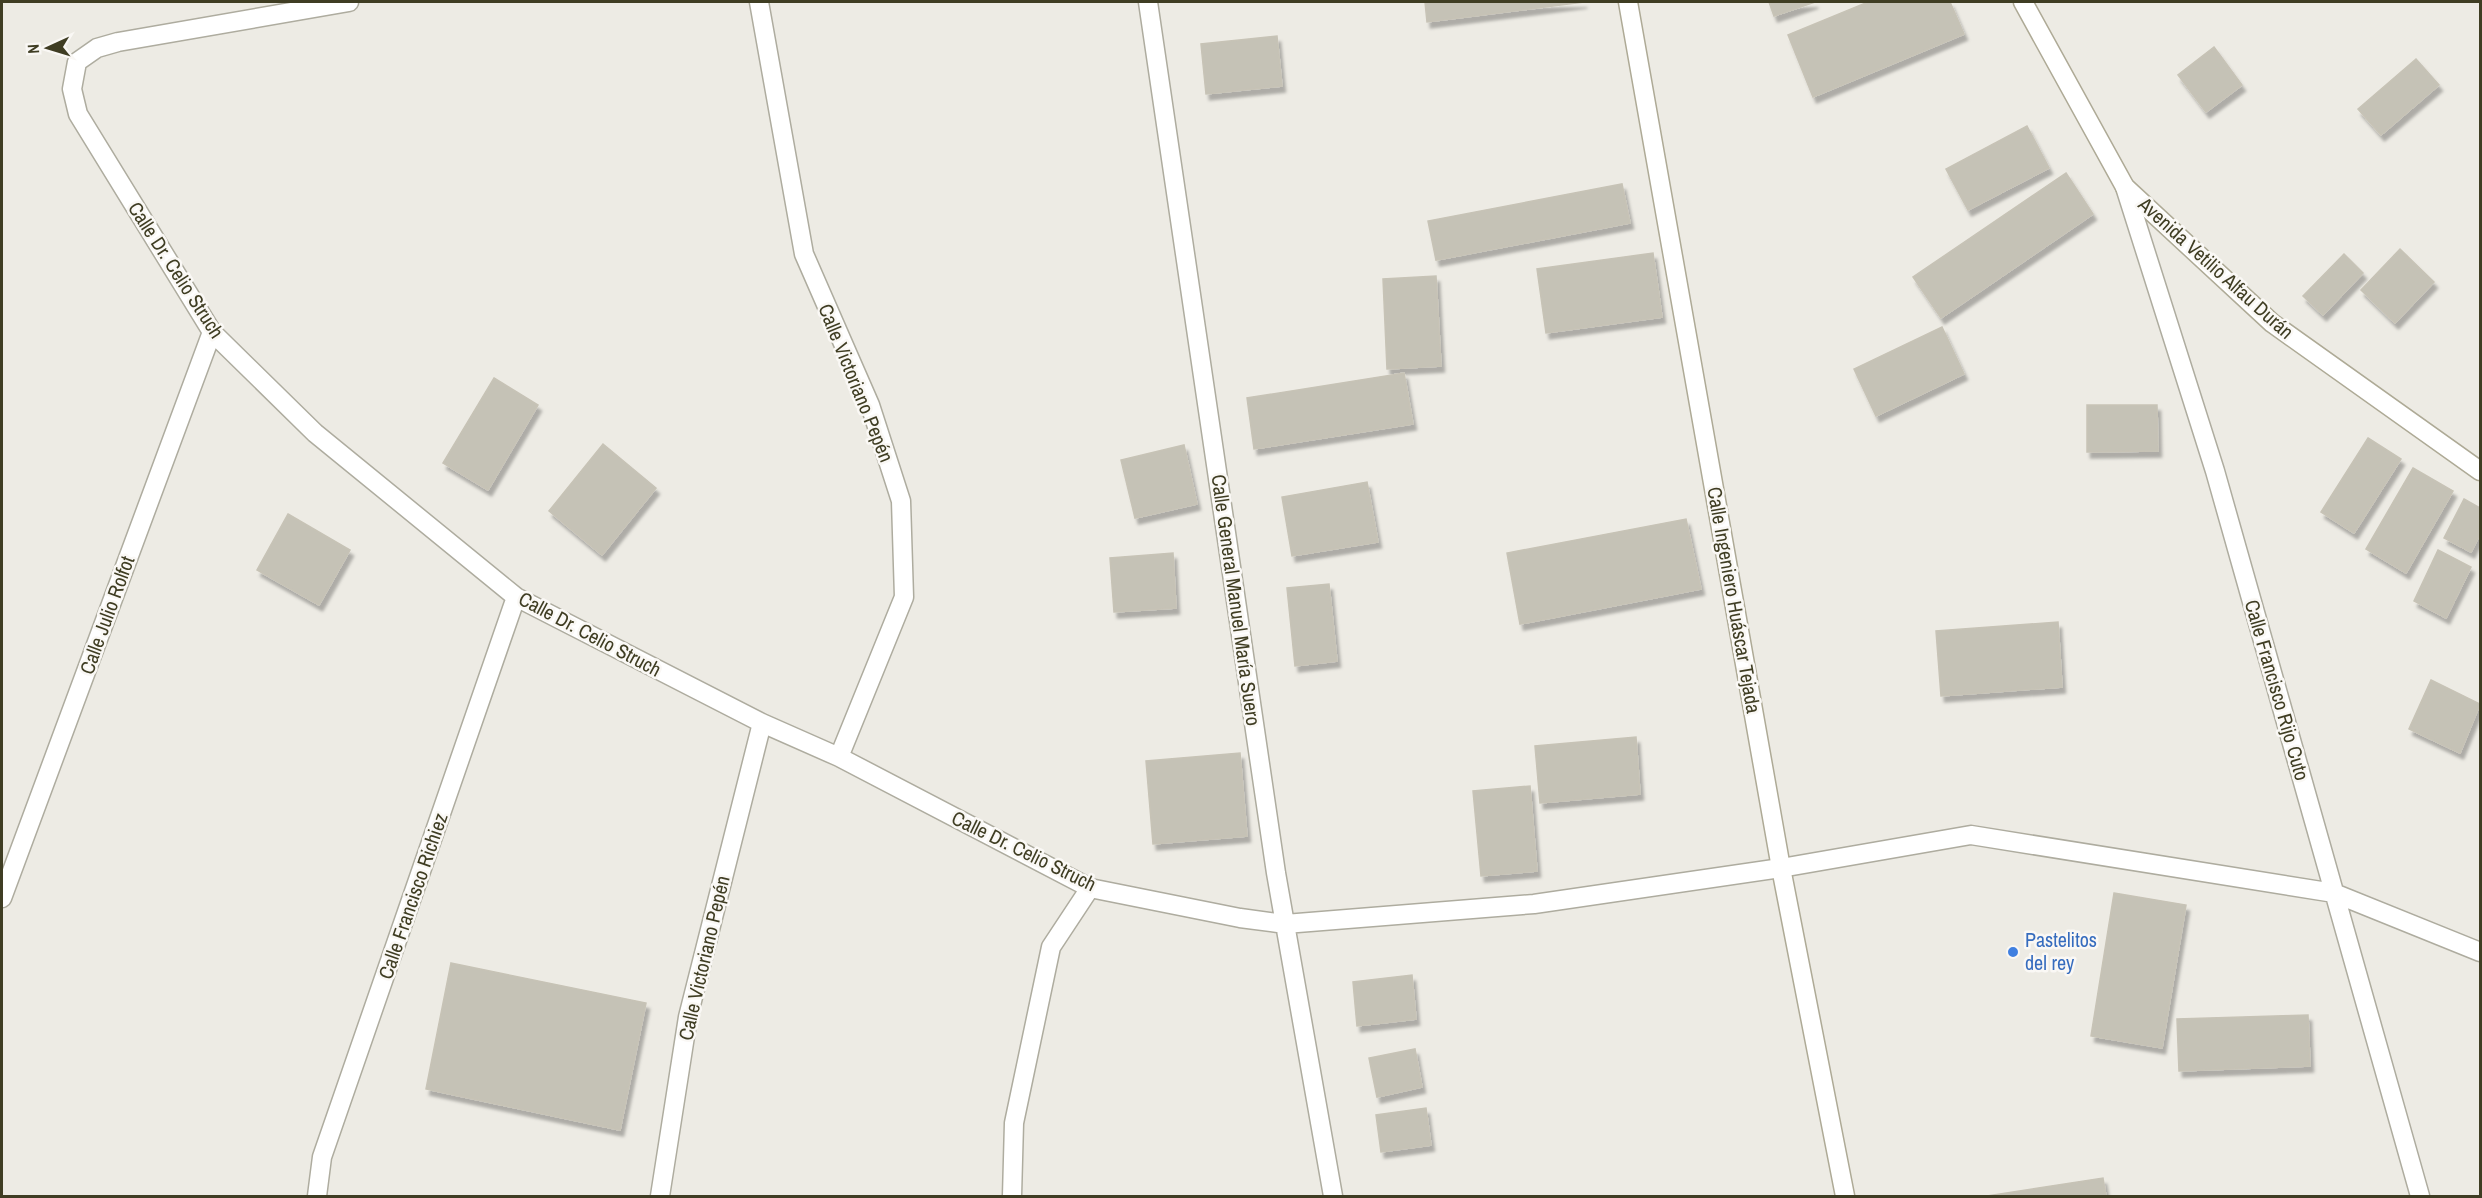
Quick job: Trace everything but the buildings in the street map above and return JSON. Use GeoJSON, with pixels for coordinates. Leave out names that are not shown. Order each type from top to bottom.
{"type":"FeatureCollection","features":[{"type":"Feature","properties":{"kind":"street","name":"Calle Dr. Celio Struch"},"geometry":{"type":"LineString","coordinates":[[349,2],[118,42],[97,48],[77,62],[72,89],[78,114],[212,332],[315,433],[516,597],[762,723],[839,757],[1090,888],[1240,918],[1285,924],[1534,904],[1781,868],[1971,835],[2334,893],[2481,952]]}},
{"type":"Feature","properties":{"kind":"street","name":"Calle Victoriano Pepén"},"geometry":{"type":"LineString","coordinates":[[759,2],[804,254],[870,405],[901,501],[904,597],[839,757]]}},
{"type":"Feature","properties":{"kind":"street","name":"Calle General Manuel María Suero"},"geometry":{"type":"LineString","coordinates":[[1148,2],[1285,924],[1333,1197]]}},
{"type":"Feature","properties":{"kind":"street","name":"Calle Ingeniero Huáscar Tejada"},"geometry":{"type":"LineString","coordinates":[[1628,2],[1781,868],[1845,1197]]}},
{"type":"Feature","properties":{"kind":"street","name":"Avenida Vetilio Alfau Durán"},"geometry":{"type":"LineString","coordinates":[[2023,2],[2126,187],[2272,323],[2481,471]]}},
{"type":"Feature","properties":{"kind":"street","name":"Calle Francisco Rijo Cuto"},"geometry":{"type":"LineString","coordinates":[[2126,187],[2216,471],[2420,1197]]}},
{"type":"Feature","properties":{"kind":"street","name":"Calle Julio Rolfot"},"geometry":{"type":"LineString","coordinates":[[2,898],[212,332]]}},
{"type":"Feature","properties":{"kind":"street","name":"Calle Francisco Richiez"},"geometry":{"type":"LineString","coordinates":[[317,1197],[322,1157],[516,597]]}},
{"type":"Feature","properties":{"kind":"street","name":"Calle Victoriano Pepén"},"geometry":{"type":"LineString","coordinates":[[660,1197],[688,1017],[762,723]]}},
{"type":"Feature","properties":{"kind":"street"},"geometry":{"type":"LineString","coordinates":[[1012,1197],[1014,1123],[1050,947],[1090,888]]}},
{"type":"Feature","properties":{"kind":"place","name":"Pastelitos del rey"},"geometry":{"type":"Point","coordinates":[2013,952]}}]}
